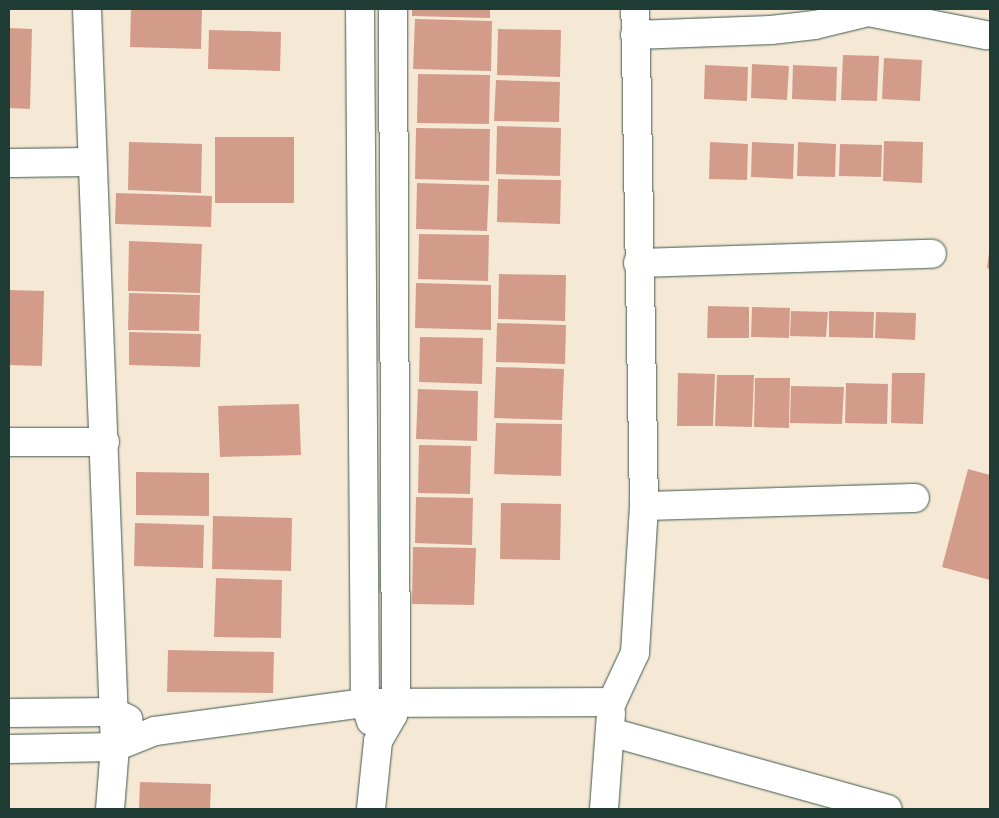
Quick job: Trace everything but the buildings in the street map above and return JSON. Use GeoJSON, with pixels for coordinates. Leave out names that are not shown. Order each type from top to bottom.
{"type":"FeatureCollection","features":[{"type":"Feature","properties":{"kind":"street"},"geometry":{"type":"LineString","coordinates":[[87,9],[115,747],[110,809]]}},
{"type":"Feature","properties":{"kind":"street"},"geometry":{"type":"LineString","coordinates":[[360,9],[365,704],[378,741]]}},
{"type":"Feature","properties":{"kind":"street"},"geometry":{"type":"LineString","coordinates":[[370,809],[378,741],[393,715],[396,703],[393,9]]}},
{"type":"Feature","properties":{"kind":"street"},"geometry":{"type":"LineString","coordinates":[[604,809],[612,702],[635,653],[644,506],[635,22],[771,30],[814,25],[859,11],[986,35]]}},
{"type":"Feature","properties":{"kind":"street"},"geometry":{"type":"LineString","coordinates":[[9,163],[92,162]]}},
{"type":"Feature","properties":{"kind":"street"},"geometry":{"type":"LineString","coordinates":[[638,263],[932,254]]}},
{"type":"Feature","properties":{"kind":"street"},"geometry":{"type":"LineString","coordinates":[[9,442],[104,442]]}},
{"type":"Feature","properties":{"kind":"street"},"geometry":{"type":"LineString","coordinates":[[644,506],[914,498]]}},
{"type":"Feature","properties":{"kind":"street"},"geometry":{"type":"LineString","coordinates":[[9,749],[115,747],[155,731],[365,704],[612,702]]}},
{"type":"Feature","properties":{"kind":"street"},"geometry":{"type":"LineString","coordinates":[[9,713],[113,712],[155,731]]}},
{"type":"Feature","properties":{"kind":"street"},"geometry":{"type":"LineString","coordinates":[[610,732],[887,809]]}}]}
